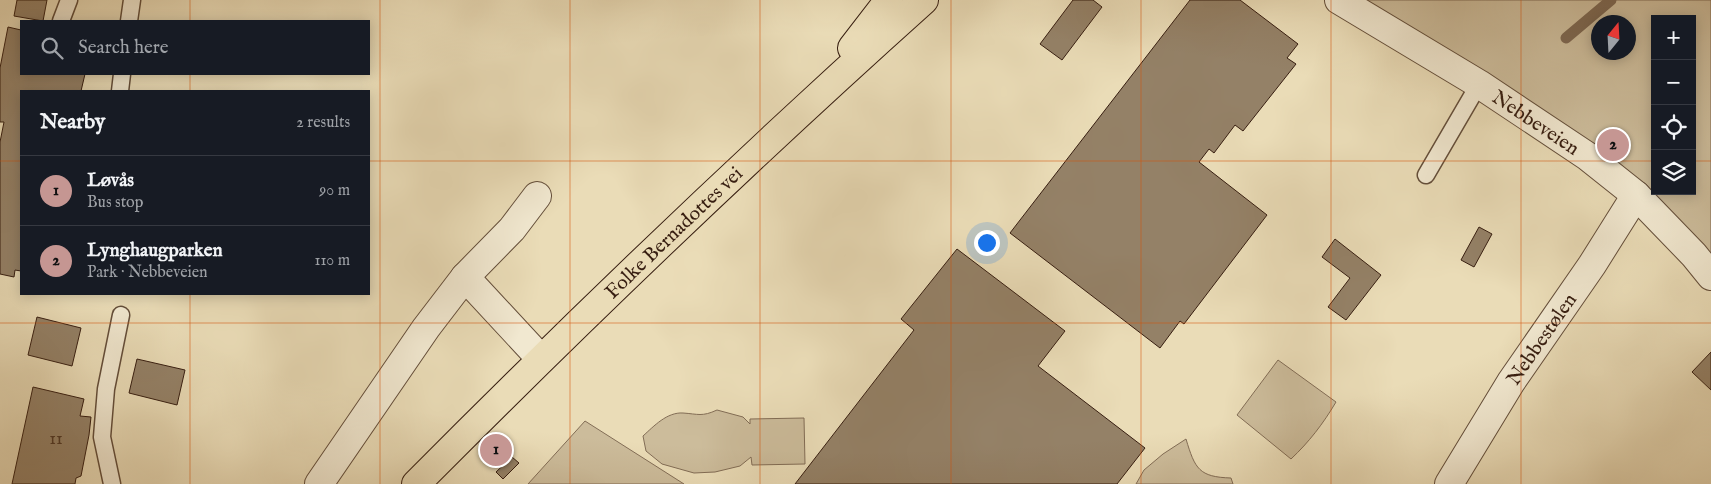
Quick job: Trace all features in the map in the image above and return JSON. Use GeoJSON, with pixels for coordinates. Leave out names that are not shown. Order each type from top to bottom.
{"type":"FeatureCollection","features":[{"type":"Feature","properties":{"kind":"main road","name":"Folke Bernadottes vei"},"geometry":{"type":"LineString","coordinates":[[806,106],[889,0]]}},
{"type":"Feature","properties":{"kind":"main road","name":"Folke Bernadottes vei"},"geometry":{"type":"LineString","coordinates":[[416,484],[541,359],[806,106],[924,0]]}},
{"type":"Feature","properties":{"kind":"street","name":"Nebbeveien"},"geometry":{"type":"LineString","coordinates":[[1339,0],[1479,84],[1587,156],[1636,195],[1694,255],[1711,276]]}},
{"type":"Feature","properties":{"kind":"street","name":"Nebbestølen"},"geometry":{"type":"LineString","coordinates":[[1449,484],[1511,382],[1592,265],[1636,195]]}},
{"type":"Feature","properties":{"kind":"street"},"geometry":{"type":"LineString","coordinates":[[319,484],[426,328],[465,277],[512,229],[537,196]]}},
{"type":"Feature","properties":{"kind":"street"},"geometry":{"type":"LineString","coordinates":[[465,277],[541,359]]}},
{"type":"Feature","properties":{"kind":"lane"},"geometry":{"type":"LineString","coordinates":[[60,20],[69,0]]}},
{"type":"Feature","properties":{"kind":"lane"},"geometry":{"type":"LineString","coordinates":[[129,20],[132,0]]}},
{"type":"Feature","properties":{"kind":"lane"},"geometry":{"type":"LineString","coordinates":[[120,90],[122,75]]}},
{"type":"Feature","properties":{"kind":"lane"},"geometry":{"type":"LineString","coordinates":[[1426,176],[1479,84]]}},
{"type":"Feature","properties":{"kind":"lane"},"geometry":{"type":"LineString","coordinates":[[112,484],[102,437],[106,389],[120,314]]}},
{"type":"Feature","properties":{"kind":"shaded area"},"geometry":{"type":"Polygon","coordinates":[[[1339,0],[1711,0],[1711,276],[1636,195],[1339,0]]]}},
{"type":"Feature","properties":{"kind":"shaded area"},"geometry":{"type":"Polygon","coordinates":[[[1278,360],[1336,402],[1304,446],[1291,459],[1237,415],[1278,360]]]}},
{"type":"Feature","properties":{"kind":"shaded area"},"geometry":{"type":"Polygon","coordinates":[[[717,410],[743,417],[750,424],[750,419],[804,418],[805,464],[752,465],[751,457],[740,466],[715,472],[694,473],[662,464],[646,451],[643,436],[666,417],[677,413],[704,414],[717,410]]]}},
{"type":"Feature","properties":{"kind":"shaded area"},"geometry":{"type":"Polygon","coordinates":[[[585,421],[684,484],[528,484],[585,421]]]}},
{"type":"Feature","properties":{"kind":"shaded area"},"geometry":{"type":"Polygon","coordinates":[[[1186,439],[1192,458],[1200,469],[1212,476],[1231,478],[1233,484],[1136,484],[1144,470],[1163,454],[1186,439]]]}},
{"type":"Feature","properties":{"kind":"building"},"geometry":{"type":"Polygon","coordinates":[[[17,0],[47,0],[43,20],[14,16],[17,0]]]}},
{"type":"Feature","properties":{"kind":"building"},"geometry":{"type":"Polygon","coordinates":[[[1073,0],[1093,0],[1102,7],[1062,60],[1040,44],[1073,0]]]}},
{"type":"Feature","properties":{"kind":"building"},"geometry":{"type":"Polygon","coordinates":[[[1190,0],[1240,0],[1298,44],[1287,58],[1296,64],[1243,131],[1235,125],[1214,153],[1209,149],[1199,162],[1267,215],[1184,324],[1180,321],[1160,348],[1010,233],[1190,0]]]}},
{"type":"Feature","properties":{"kind":"building"},"geometry":{"type":"Polygon","coordinates":[[[8,27],[20,30],[20,75],[85,75],[81,90],[20,90],[20,271],[15,270],[14,277],[0,274],[0,142],[4,122],[0,122],[0,68],[8,27]]]}},
{"type":"Feature","properties":{"kind":"building"},"geometry":{"type":"Polygon","coordinates":[[[1479,227],[1492,234],[1474,267],[1461,260],[1479,227]]]}},
{"type":"Feature","properties":{"kind":"building"},"geometry":{"type":"Polygon","coordinates":[[[1335,239],[1381,275],[1346,320],[1328,307],[1350,278],[1322,257],[1335,239]]]}},
{"type":"Feature","properties":{"kind":"building"},"geometry":{"type":"Polygon","coordinates":[[[957,249],[1065,331],[1038,366],[1145,448],[1117,484],[795,484],[914,330],[901,319],[957,249]]]}},
{"type":"Feature","properties":{"kind":"building"},"geometry":{"type":"Polygon","coordinates":[[[37,317],[81,328],[72,366],[28,355],[37,317]]]}},
{"type":"Feature","properties":{"kind":"building"},"geometry":{"type":"Polygon","coordinates":[[[1711,352],[1711,390],[1692,372],[1711,352]]]}},
{"type":"Feature","properties":{"kind":"building"},"geometry":{"type":"Polygon","coordinates":[[[137,359],[185,370],[177,405],[129,393],[137,359]]]}},
{"type":"Feature","properties":{"kind":"building"},"geometry":{"type":"Polygon","coordinates":[[[33,387],[84,399],[80,416],[91,417],[81,476],[76,478],[75,484],[12,484],[33,387]]]}},
{"type":"Feature","properties":{"kind":"building"},"geometry":{"type":"Polygon","coordinates":[[[512,457],[519,463],[503,479],[496,472],[512,457]]]}},
{"type":"Feature","properties":{"kind":"waterway"},"geometry":{"type":"LineString","coordinates":[[1566,38],[1611,0]]}},
{"type":"Feature","properties":{"kind":"place","name":"Lynghaugparken"},"geometry":{"type":"Point","coordinates":[1613,145]}},
{"type":"Feature","properties":{"kind":"place","name":"Løvås"},"geometry":{"type":"Point","coordinates":[496,450]}}]}
